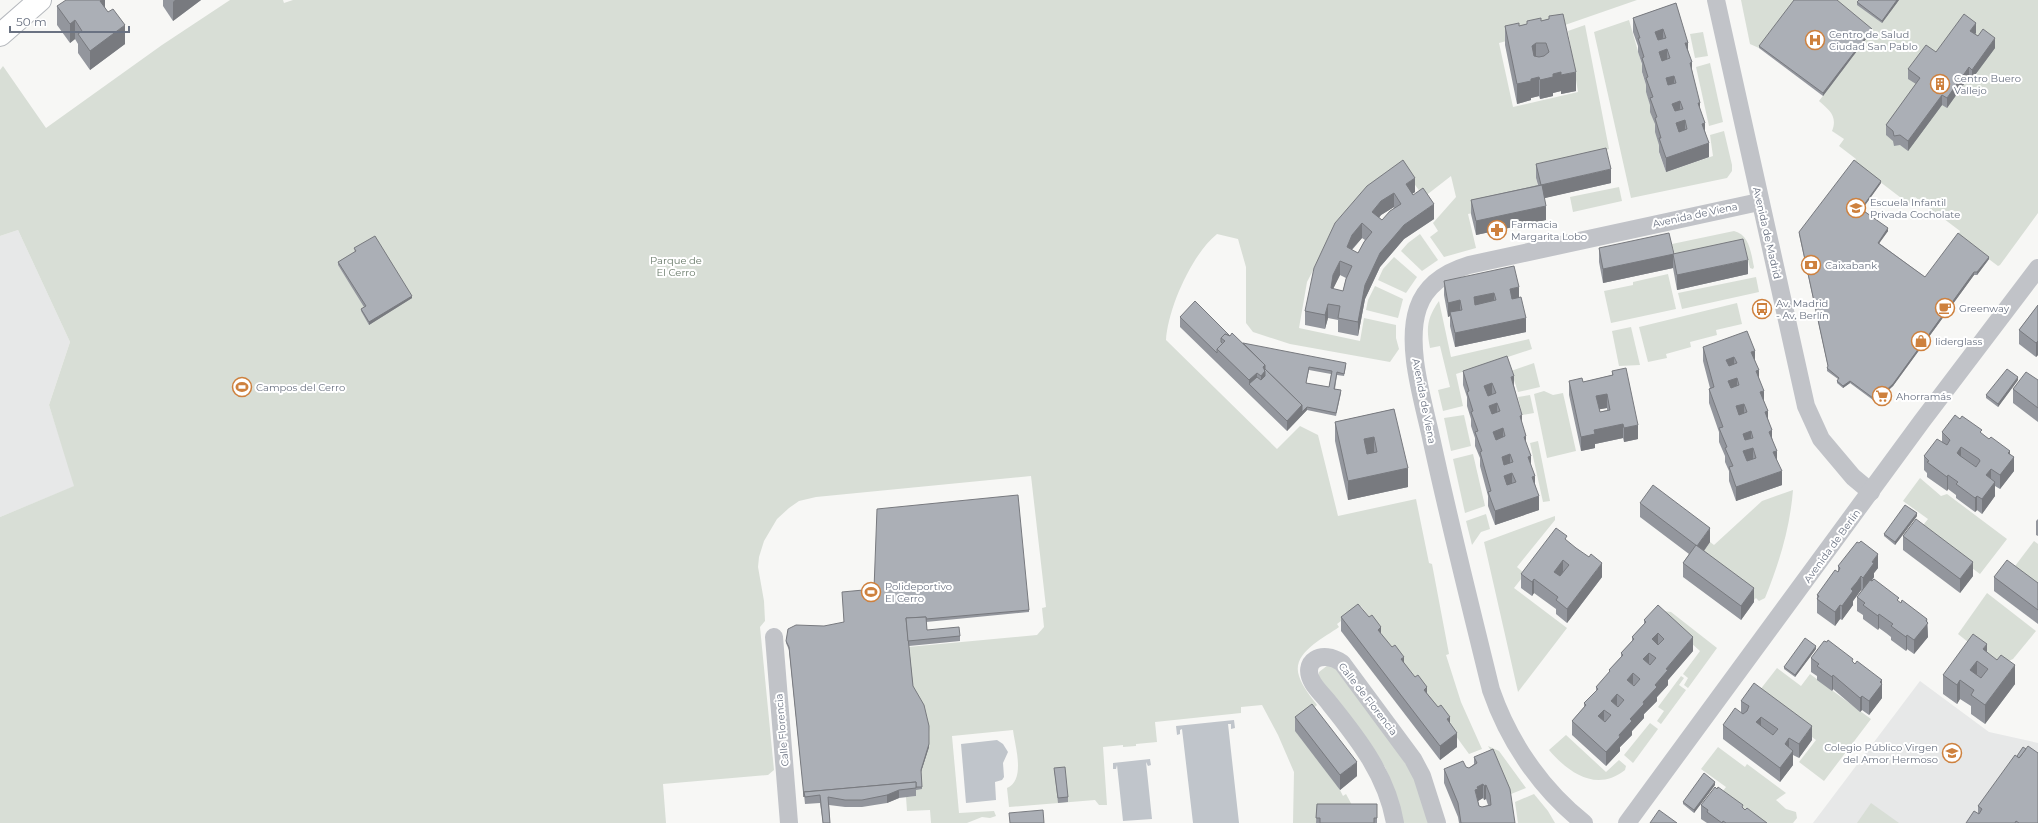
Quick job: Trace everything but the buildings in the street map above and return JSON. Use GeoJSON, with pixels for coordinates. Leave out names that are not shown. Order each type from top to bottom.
{"type":"FeatureCollection","features":[{"type":"Feature","properties":{"kind":"street"},"geometry":{"type":"LineString","coordinates":[[0,35],[40,0]]}},
{"type":"Feature","properties":{"kind":"street","name":"Avenida de Madrid"},"geometry":{"type":"LineString","coordinates":[[1716,0],[1759,202],[1806,406],[1821,439],[1853,477],[1872,492]]}},
{"type":"Feature","properties":{"kind":"street","name":"Avenida de Viena"},"geometry":{"type":"LineString","coordinates":[[1584,823],[1561,803],[1531,768],[1513,742],[1500,715],[1491,690],[1446,506],[1421,390],[1415,353],[1415,328],[1418,308],[1426,291],[1436,281],[1446,274],[1469,265],[1759,202]]}},
{"type":"Feature","properties":{"kind":"street","name":"Avenida de Berlín"},"geometry":{"type":"LineString","coordinates":[[1627,823],[1872,492],[1922,421],[2038,268]]}},
{"type":"Feature","properties":{"kind":"street","name":"Calle Florencia"},"geometry":{"type":"LineString","coordinates":[[774,637],[789,823]]}},
{"type":"Feature","properties":{"kind":"street","name":"Calle de Florencia"},"geometry":{"type":"LineString","coordinates":[[1395,823],[1389,799],[1378,770],[1331,704],[1312,682],[1310,674],[1311,665],[1316,658],[1324,656],[1334,658],[1342,663],[1414,759],[1422,776],[1437,823]]}},
{"type":"Feature","properties":{"kind":"shaded area"},"geometry":{"type":"Polygon","coordinates":[[[18,230],[70,342],[49,405],[75,486],[0,517],[0,236],[18,230]]]}},
{"type":"Feature","properties":{"kind":"shaded area","name":"Colegio Público Virgen del Amor Hermoso"},"geometry":{"type":"Polygon","coordinates":[[[1920,681],[1989,732],[2038,743],[2038,823],[1813,823],[1920,681]]]}},
{"type":"Feature","properties":{"kind":"shaded area"},"geometry":{"type":"Polygon","coordinates":[[[1234,720],[1235,728],[1231,729],[1231,724],[1228,724],[1239,823],[1193,823],[1182,729],[1180,730],[1180,734],[1177,735],[1176,726],[1234,720]]]}},
{"type":"Feature","properties":{"kind":"shaded area"},"geometry":{"type":"Polygon","coordinates":[[[997,740],[1003,744],[1008,752],[1003,763],[1004,777],[1002,780],[995,782],[996,800],[966,803],[961,744],[997,740]]]}},
{"type":"Feature","properties":{"kind":"shaded area"},"geometry":{"type":"Polygon","coordinates":[[[1150,759],[1151,765],[1148,766],[1146,762],[1152,819],[1123,821],[1117,765],[1116,769],[1113,769],[1113,763],[1150,759]]]}},
{"type":"Feature","properties":{"kind":"green space","name":"Parque de El Cerro"},"geometry":{"type":"Polygon","coordinates":[[[230,0],[283,0],[284,3],[293,0],[1637,0],[1565,25],[1499,43],[1513,107],[1578,92],[1568,31],[1585,25],[1609,149],[1536,178],[1541,199],[1468,214],[1476,248],[1444,257],[1430,237],[1438,231],[1433,223],[1456,197],[1451,176],[1424,197],[1404,170],[1330,238],[1307,282],[1299,328],[1360,341],[1364,318],[1396,325],[1396,338],[1399,349],[1390,362],[1290,344],[1253,332],[1246,323],[1246,267],[1238,239],[1217,234],[1199,254],[1190,268],[1176,298],[1171,313],[1166,340],[1277,449],[1300,426],[1318,435],[1338,516],[1416,499],[1429,563],[1432,564],[1449,654],[1446,655],[1461,702],[1482,749],[1469,754],[1361,606],[1337,624],[1339,627],[1310,647],[1300,660],[1298,668],[1302,684],[1317,705],[1308,713],[1340,790],[1343,796],[1346,794],[1353,807],[1354,823],[1293,823],[1294,772],[1278,735],[1262,705],[1241,707],[1241,713],[1155,722],[1157,742],[1136,744],[1136,746],[1123,747],[1123,745],[1103,747],[1107,805],[1099,805],[1095,800],[1009,807],[1007,788],[1013,784],[1018,770],[1013,730],[952,736],[959,813],[994,811],[996,816],[990,818],[982,817],[967,823],[931,823],[930,810],[907,811],[906,797],[916,796],[918,779],[926,755],[929,738],[928,723],[913,687],[908,647],[1037,635],[1044,627],[1042,608],[1046,607],[1031,476],[816,497],[799,501],[777,519],[764,541],[759,557],[758,567],[764,601],[765,621],[760,627],[774,770],[768,775],[663,784],[666,823],[0,823],[0,517],[74,486],[49,405],[70,342],[18,230],[0,236],[0,70],[3,66],[46,128],[162,45],[230,0]],[[356,254],[338,265],[366,308],[356,254]]]}},
{"type":"Feature","properties":{"kind":"green space"},"geometry":{"type":"Polygon","coordinates":[[[1741,0],[1796,0],[1759,48],[1750,44],[1741,0]]]}},
{"type":"Feature","properties":{"kind":"green space"},"geometry":{"type":"Polygon","coordinates":[[[1834,0],[2038,0],[2038,213],[2000,265],[1998,266],[1958,236],[1960,231],[1915,197],[1909,204],[1854,162],[1856,159],[1839,146],[1844,139],[1832,131],[1834,121],[1832,114],[1819,101],[1872,31],[1834,0]]]}},
{"type":"Feature","properties":{"kind":"green space"},"geometry":{"type":"Polygon","coordinates":[[[1629,20],[1644,72],[1642,73],[1648,91],[1646,92],[1653,111],[1661,152],[1659,153],[1666,172],[1713,156],[1710,135],[1724,131],[1732,165],[1732,171],[1727,178],[1631,198],[1594,32],[1629,20]]]}},
{"type":"Feature","properties":{"kind":"green space"},"geometry":{"type":"Polygon","coordinates":[[[1703,32],[1708,56],[1695,58],[1690,34],[1703,32]]]}},
{"type":"Feature","properties":{"kind":"green space"},"geometry":{"type":"Polygon","coordinates":[[[1710,63],[1723,122],[1709,126],[1696,67],[1710,63]]]}},
{"type":"Feature","properties":{"kind":"green space"},"geometry":{"type":"Polygon","coordinates":[[[1619,187],[1622,201],[1573,212],[1570,197],[1619,187]]]}},
{"type":"Feature","properties":{"kind":"green space"},"geometry":{"type":"Polygon","coordinates":[[[1734,231],[1743,236],[1747,241],[1752,256],[1753,269],[1750,268],[1745,248],[1677,262],[1672,244],[1734,231]]]}},
{"type":"Feature","properties":{"kind":"green space"},"geometry":{"type":"Polygon","coordinates":[[[1420,234],[1438,260],[1422,271],[1401,251],[1408,243],[1420,234]]]}},
{"type":"Feature","properties":{"kind":"green space"},"geometry":{"type":"Polygon","coordinates":[[[1394,257],[1417,277],[1406,293],[1378,280],[1383,269],[1394,257]]]}},
{"type":"Feature","properties":{"kind":"green space"},"geometry":{"type":"Polygon","coordinates":[[[1668,274],[1676,309],[1611,323],[1604,291],[1633,285],[1633,282],[1668,274]]]}},
{"type":"Feature","properties":{"kind":"green space"},"geometry":{"type":"Polygon","coordinates":[[[1756,277],[1759,292],[1682,309],[1678,293],[1756,277]]]}},
{"type":"Feature","properties":{"kind":"green space"},"geometry":{"type":"Polygon","coordinates":[[[1375,286],[1403,299],[1398,318],[1366,310],[1368,300],[1375,286]]]}},
{"type":"Feature","properties":{"kind":"green space"},"geometry":{"type":"Polygon","coordinates":[[[1439,301],[1451,357],[1529,339],[1532,349],[1456,374],[1463,406],[1443,411],[1438,390],[1450,387],[1440,346],[1430,348],[1428,335],[1428,323],[1439,301]]]}},
{"type":"Feature","properties":{"kind":"green space"},"geometry":{"type":"Polygon","coordinates":[[[1737,303],[1742,324],[1716,330],[1717,335],[1690,342],[1691,347],[1666,354],[1667,358],[1648,362],[1639,327],[1737,303]]]}},
{"type":"Feature","properties":{"kind":"green space"},"geometry":{"type":"Polygon","coordinates":[[[1631,327],[1640,365],[1619,366],[1612,331],[1631,327]]]}},
{"type":"Feature","properties":{"kind":"green space"},"geometry":{"type":"Polygon","coordinates":[[[1534,363],[1540,387],[1518,392],[1511,371],[1534,363]]]}},
{"type":"Feature","properties":{"kind":"green space"},"geometry":{"type":"Polygon","coordinates":[[[1544,391],[1553,395],[1563,393],[1576,451],[1547,458],[1534,394],[1544,391]]]}},
{"type":"Feature","properties":{"kind":"green space"},"geometry":{"type":"Polygon","coordinates":[[[1530,395],[1534,413],[1522,415],[1518,397],[1530,395]]]}},
{"type":"Feature","properties":{"kind":"green space"},"geometry":{"type":"Polygon","coordinates":[[[1464,415],[1471,446],[1451,451],[1444,418],[1464,415]]]}},
{"type":"Feature","properties":{"kind":"green space"},"geometry":{"type":"Polygon","coordinates":[[[1538,441],[1550,501],[1543,502],[1530,443],[1538,441]]]}},
{"type":"Feature","properties":{"kind":"green space"},"geometry":{"type":"Polygon","coordinates":[[[1473,454],[1485,506],[1465,513],[1453,459],[1473,454]]]}},
{"type":"Feature","properties":{"kind":"green space"},"geometry":{"type":"Polygon","coordinates":[[[1920,478],[1941,496],[1947,494],[2007,539],[1980,574],[1920,529],[1928,519],[1903,501],[1920,478]]]}},
{"type":"Feature","properties":{"kind":"green space"},"geometry":{"type":"Polygon","coordinates":[[[1793,490],[1787,532],[1770,585],[1765,598],[1759,601],[1756,598],[1752,602],[1697,560],[1710,542],[1714,545],[1762,501],[1793,490]]]}},
{"type":"Feature","properties":{"kind":"green space"},"geometry":{"type":"Polygon","coordinates":[[[1486,514],[1490,529],[1481,532],[1472,545],[1466,521],[1486,514]]]}},
{"type":"Feature","properties":{"kind":"green space"},"geometry":{"type":"Polygon","coordinates":[[[1555,516],[1555,520],[1517,567],[1525,574],[1514,588],[1567,628],[1518,692],[1484,542],[1555,516]]]}},
{"type":"Feature","properties":{"kind":"green space"},"geometry":{"type":"Polygon","coordinates":[[[2034,541],[2038,544],[2038,589],[2012,570],[2034,541]]]}},
{"type":"Feature","properties":{"kind":"green space"},"geometry":{"type":"Polygon","coordinates":[[[1987,593],[2036,631],[2013,659],[1998,666],[1958,634],[1987,593]]]}},
{"type":"Feature","properties":{"kind":"green space"},"geometry":{"type":"Polygon","coordinates":[[[1664,611],[1671,612],[1717,648],[1688,688],[1684,685],[1688,678],[1683,674],[1700,651],[1659,614],[1664,611]]]}},
{"type":"Feature","properties":{"kind":"green space"},"geometry":{"type":"Polygon","coordinates":[[[1328,665],[1336,669],[1383,731],[1415,777],[1429,823],[1403,823],[1385,767],[1319,677],[1319,672],[1328,665]]]}},
{"type":"Feature","properties":{"kind":"green space"},"geometry":{"type":"Polygon","coordinates":[[[1777,668],[1801,686],[1810,674],[1871,719],[1824,781],[1799,762],[1816,740],[1756,695],[1777,668]]]}},
{"type":"Feature","properties":{"kind":"green space"},"geometry":{"type":"Polygon","coordinates":[[[1681,676],[1684,678],[1679,685],[1686,690],[1661,724],[1657,721],[1664,711],[1658,707],[1681,676]]]}},
{"type":"Feature","properties":{"kind":"green space"},"geometry":{"type":"Polygon","coordinates":[[[1650,723],[1658,729],[1633,763],[1624,755],[1650,723]]]}},
{"type":"Feature","properties":{"kind":"green space"},"geometry":{"type":"Polygon","coordinates":[[[1566,735],[1606,772],[1619,760],[1626,766],[1625,770],[1614,777],[1604,780],[1593,780],[1574,772],[1565,766],[1549,750],[1566,735]]]}},
{"type":"Feature","properties":{"kind":"green space"},"geometry":{"type":"Polygon","coordinates":[[[1488,746],[1499,751],[1526,788],[1511,794],[1500,765],[1488,746]]]}},
{"type":"Feature","properties":{"kind":"green space"},"geometry":{"type":"Polygon","coordinates":[[[1718,747],[1745,767],[1747,764],[1786,793],[1776,800],[1786,809],[1796,812],[1797,818],[1793,823],[1755,823],[1719,796],[1726,787],[1701,769],[1718,747]]]}},
{"type":"Feature","properties":{"kind":"green space"},"geometry":{"type":"Polygon","coordinates":[[[1534,794],[1548,811],[1555,823],[1518,823],[1515,802],[1534,794]]]}},
{"type":"Feature","properties":{"kind":"green space"},"geometry":{"type":"Polygon","coordinates":[[[1871,803],[1899,823],[1857,823],[1871,803]]]}},
{"type":"Feature","properties":{"kind":"place","name":"Centro de Salud Ciudad San Pablo"},"geometry":{"type":"Point","coordinates":[1815,40]}},
{"type":"Feature","properties":{"kind":"place","name":"Centro Buero Vallejo"},"geometry":{"type":"Point","coordinates":[1940,84]}},
{"type":"Feature","properties":{"kind":"place","name":"Escuela Infantil Privada Cocholate"},"geometry":{"type":"Point","coordinates":[1856,208]}},
{"type":"Feature","properties":{"kind":"place","name":"Farmacia Margarita Lobo"},"geometry":{"type":"Point","coordinates":[1497,230]}},
{"type":"Feature","properties":{"kind":"place","name":"Caixabank"},"geometry":{"type":"Point","coordinates":[1811,265]}},
{"type":"Feature","properties":{"kind":"place","name":"Greenway"},"geometry":{"type":"Point","coordinates":[1945,308]}},
{"type":"Feature","properties":{"kind":"place","name":"Av. Madrid - Av. Berlín"},"geometry":{"type":"Point","coordinates":[1762,309]}},
{"type":"Feature","properties":{"kind":"place","name":"liderglass"},"geometry":{"type":"Point","coordinates":[1921,341]}},
{"type":"Feature","properties":{"kind":"place","name":"Campos del Cerro"},"geometry":{"type":"Point","coordinates":[242,387]}},
{"type":"Feature","properties":{"kind":"place","name":"Ahorramás"},"geometry":{"type":"Point","coordinates":[1882,396]}},
{"type":"Feature","properties":{"kind":"place","name":"Polideportivo El Cerro"},"geometry":{"type":"Point","coordinates":[871,592]}},
{"type":"Feature","properties":{"kind":"place","name":"Colegio Público Virgen del Amor Hermoso"},"geometry":{"type":"Point","coordinates":[1952,753]}}]}
